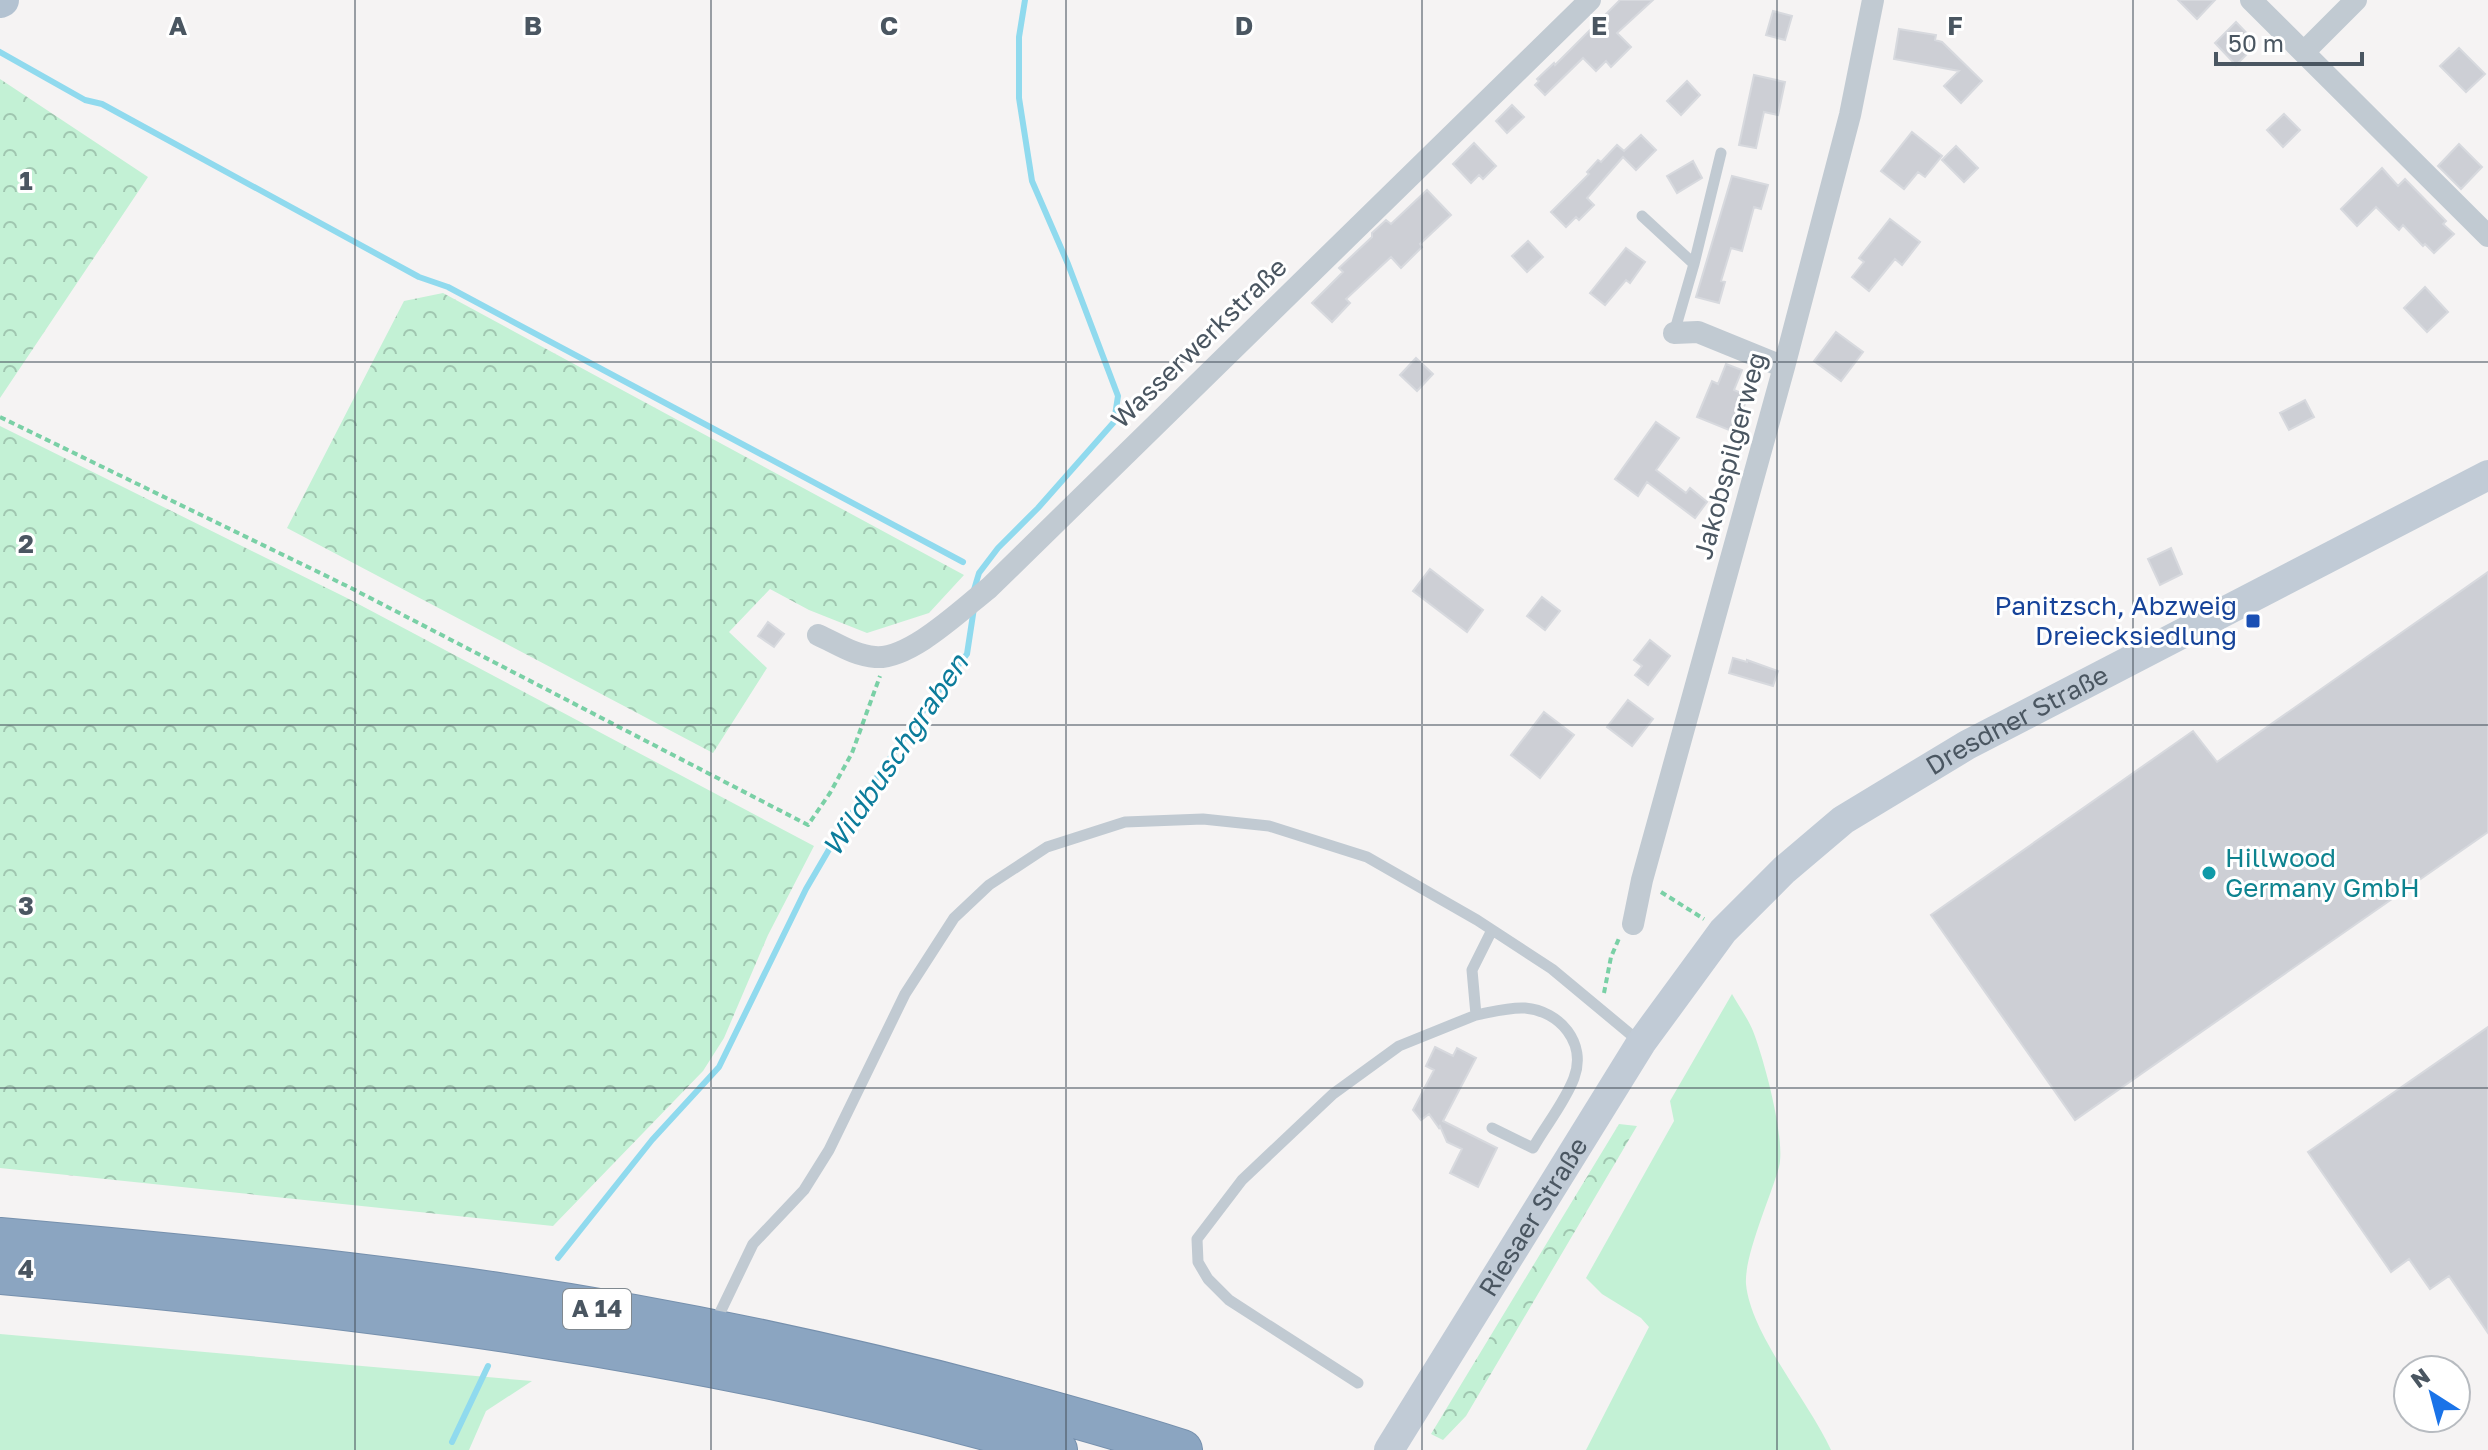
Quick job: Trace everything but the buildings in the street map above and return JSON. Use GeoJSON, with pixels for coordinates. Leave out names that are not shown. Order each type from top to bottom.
{"type":"FeatureCollection","features":[{"type":"Feature","properties":{"kind":"highway","name":"A 14"},"geometry":{"type":"LineString","coordinates":[[0,1238],[235,1259],[429,1283],[598,1309],[712,1330],[941,1382],[1182,1450]]}},
{"type":"Feature","properties":{"kind":"highway","name":"A 14"},"geometry":{"type":"LineString","coordinates":[[0,1274],[232,1295],[514,1332],[747,1374],[951,1421],[1057,1450]]}},
{"type":"Feature","properties":{"kind":"main road","name":"Dresdner Straße"},"geometry":{"type":"LineString","coordinates":[[1681,987],[1723,931],[1784,870],[1843,820],[1884,793],[1967,745],[2488,475]]}},
{"type":"Feature","properties":{"kind":"main road","name":"Riesaer Straße"},"geometry":{"type":"LineString","coordinates":[[1389,1450],[1641,1043],[1681,987]]}},
{"type":"Feature","properties":{"kind":"street","name":"Wasserwerkstraße"},"geometry":{"type":"LineString","coordinates":[[891,657],[914,645],[989,588],[1590,0]]}},
{"type":"Feature","properties":{"kind":"street","name":"Jakobspilgerweg"},"geometry":{"type":"LineString","coordinates":[[1633,924],[1642,880],[1784,367],[1850,115],[1873,0]]}},
{"type":"Feature","properties":{"kind":"street"},"geometry":{"type":"LineString","coordinates":[[2251,0],[2488,236]]}},
{"type":"Feature","properties":{"kind":"street"},"geometry":{"type":"LineString","coordinates":[[2304,52],[2356,0]]}},
{"type":"Feature","properties":{"kind":"street"},"geometry":{"type":"LineString","coordinates":[[1674,333],[1698,332],[1784,367]]}},
{"type":"Feature","properties":{"kind":"street"},"geometry":{"type":"LineString","coordinates":[[818,635],[858,653],[891,657]]}},
{"type":"Feature","properties":{"kind":"lane"},"geometry":{"type":"LineString","coordinates":[[1674,333],[1721,153]]}},
{"type":"Feature","properties":{"kind":"lane"},"geometry":{"type":"LineString","coordinates":[[1642,216],[1694,264]]}},
{"type":"Feature","properties":{"kind":"lane"},"geometry":{"type":"LineString","coordinates":[[712,1330],[753,1244],[804,1190],[829,1150],[905,994],[954,918],[989,885],[1047,847],[1125,822],[1203,819],[1269,826],[1367,857],[1552,969],[1641,1043]]}},
{"type":"Feature","properties":{"kind":"lane"},"geometry":{"type":"LineString","coordinates":[[1476,1015],[1472,970],[1492,930]]}},
{"type":"Feature","properties":{"kind":"lane"},"geometry":{"type":"LineString","coordinates":[[1358,1383],[1229,1300],[1208,1279],[1198,1262],[1197,1239],[1242,1180],[1333,1094],[1399,1046],[1476,1015],[1514,1008],[1539,1010],[1559,1020],[1575,1045],[1577,1060],[1574,1078],[1533,1148],[1492,1128]]}},
{"type":"Feature","properties":{"kind":"path"},"geometry":{"type":"LineString","coordinates":[[0,417],[351,588],[808,825],[852,753],[878,681],[891,657]]}},
{"type":"Feature","properties":{"kind":"path"},"geometry":{"type":"LineString","coordinates":[[1642,880],[1723,931]]}},
{"type":"Feature","properties":{"kind":"path"},"geometry":{"type":"LineString","coordinates":[[1599,1008],[1619,937],[1633,924]]}},
{"type":"Feature","properties":{"kind":"green space"},"geometry":{"type":"Polygon","coordinates":[[[0,79],[148,177],[0,398],[0,79]]]}},
{"type":"Feature","properties":{"kind":"green space"},"geometry":{"type":"Polygon","coordinates":[[[443,293],[964,575],[929,613],[867,633],[809,610],[770,589],[729,632],[767,668],[713,753],[287,528],[404,301],[443,293]]]}},
{"type":"Feature","properties":{"kind":"green space"},"geometry":{"type":"Polygon","coordinates":[[[0,426],[347,598],[814,846],[768,935],[724,1038],[703,1071],[553,1226],[0,1168],[0,426]]]}},
{"type":"Feature","properties":{"kind":"green space"},"geometry":{"type":"Polygon","coordinates":[[[1732,994],[1758,1044],[1773,1099],[1780,1155],[1779,1167],[1749,1258],[1746,1284],[1750,1304],[1769,1346],[1831,1450],[1586,1450],[1649,1327],[1641,1318],[1602,1294],[1586,1278],[1674,1121],[1670,1101],[1732,994]]]}},
{"type":"Feature","properties":{"kind":"green space"},"geometry":{"type":"Polygon","coordinates":[[[1619,1124],[1637,1126],[1466,1416],[1443,1440],[1431,1434],[1619,1124]]]}},
{"type":"Feature","properties":{"kind":"green space"},"geometry":{"type":"Polygon","coordinates":[[[0,1334],[532,1381],[486,1411],[469,1450],[0,1450],[0,1334]]]}},
{"type":"Feature","properties":{"kind":"waterway","name":"Wildbuschgraben"},"geometry":{"type":"LineString","coordinates":[[973,593],[979,573],[998,548],[1114,422],[1118,396],[1068,264],[1032,181],[1019,98],[1019,37],[1025,0]]}},
{"type":"Feature","properties":{"kind":"waterway"},"geometry":{"type":"LineString","coordinates":[[0,52],[85,100],[102,104],[419,277],[448,287],[963,562]]}},
{"type":"Feature","properties":{"kind":"waterway","name":"Wildbuschgraben"},"geometry":{"type":"LineString","coordinates":[[558,1258],[652,1140],[719,1067],[806,889],[841,829],[967,654],[974,608]]}},
{"type":"Feature","properties":{"kind":"waterway","name":"Wildbuschgraben"},"geometry":{"type":"LineString","coordinates":[[452,1442],[488,1366]]}},
{"type":"Feature","properties":{"kind":"place","name":"Panitzsch, Abzweig Dreiecksiedlung"},"geometry":{"type":"Point","coordinates":[2253,621]}},
{"type":"Feature","properties":{"kind":"place","name":"Hillwood Germany GmbH"},"geometry":{"type":"Point","coordinates":[2209,873]}}]}
